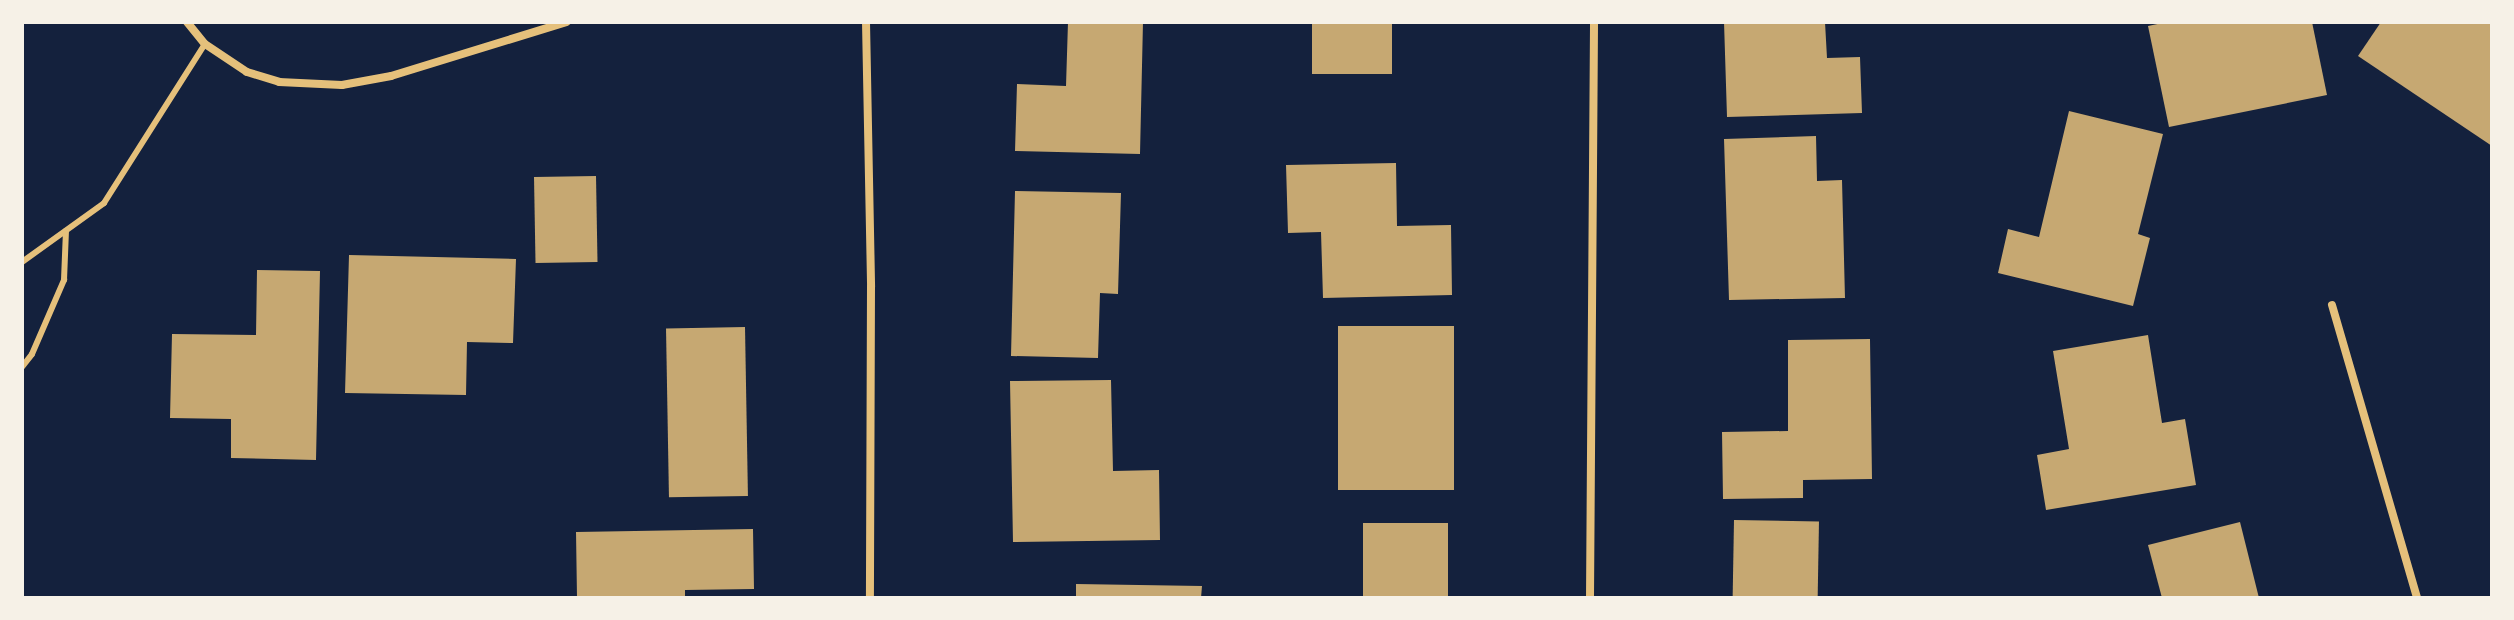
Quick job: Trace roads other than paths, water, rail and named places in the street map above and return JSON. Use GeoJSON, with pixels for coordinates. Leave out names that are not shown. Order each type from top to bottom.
{"type":"FeatureCollection","features":[{"type":"Feature","properties":{"kind":"street"},"geometry":{"type":"LineString","coordinates":[[187,22],[205,44],[247,72],[279,82],[342,85],[391,76],[567,22]]}},
{"type":"Feature","properties":{"kind":"street"},"geometry":{"type":"LineString","coordinates":[[866,22],[871,287],[870,598]]}},
{"type":"Feature","properties":{"kind":"street"},"geometry":{"type":"LineString","coordinates":[[1590,598],[1594,22]]}},
{"type":"Feature","properties":{"kind":"street"},"geometry":{"type":"LineString","coordinates":[[2332,305],[2417,598]]}},
{"type":"Feature","properties":{"kind":"lane"},"geometry":{"type":"LineString","coordinates":[[22,262],[104,203],[205,44]]}},
{"type":"Feature","properties":{"kind":"lane"},"geometry":{"type":"LineString","coordinates":[[22,367],[32,354],[64,280],[66,231]]}}]}
